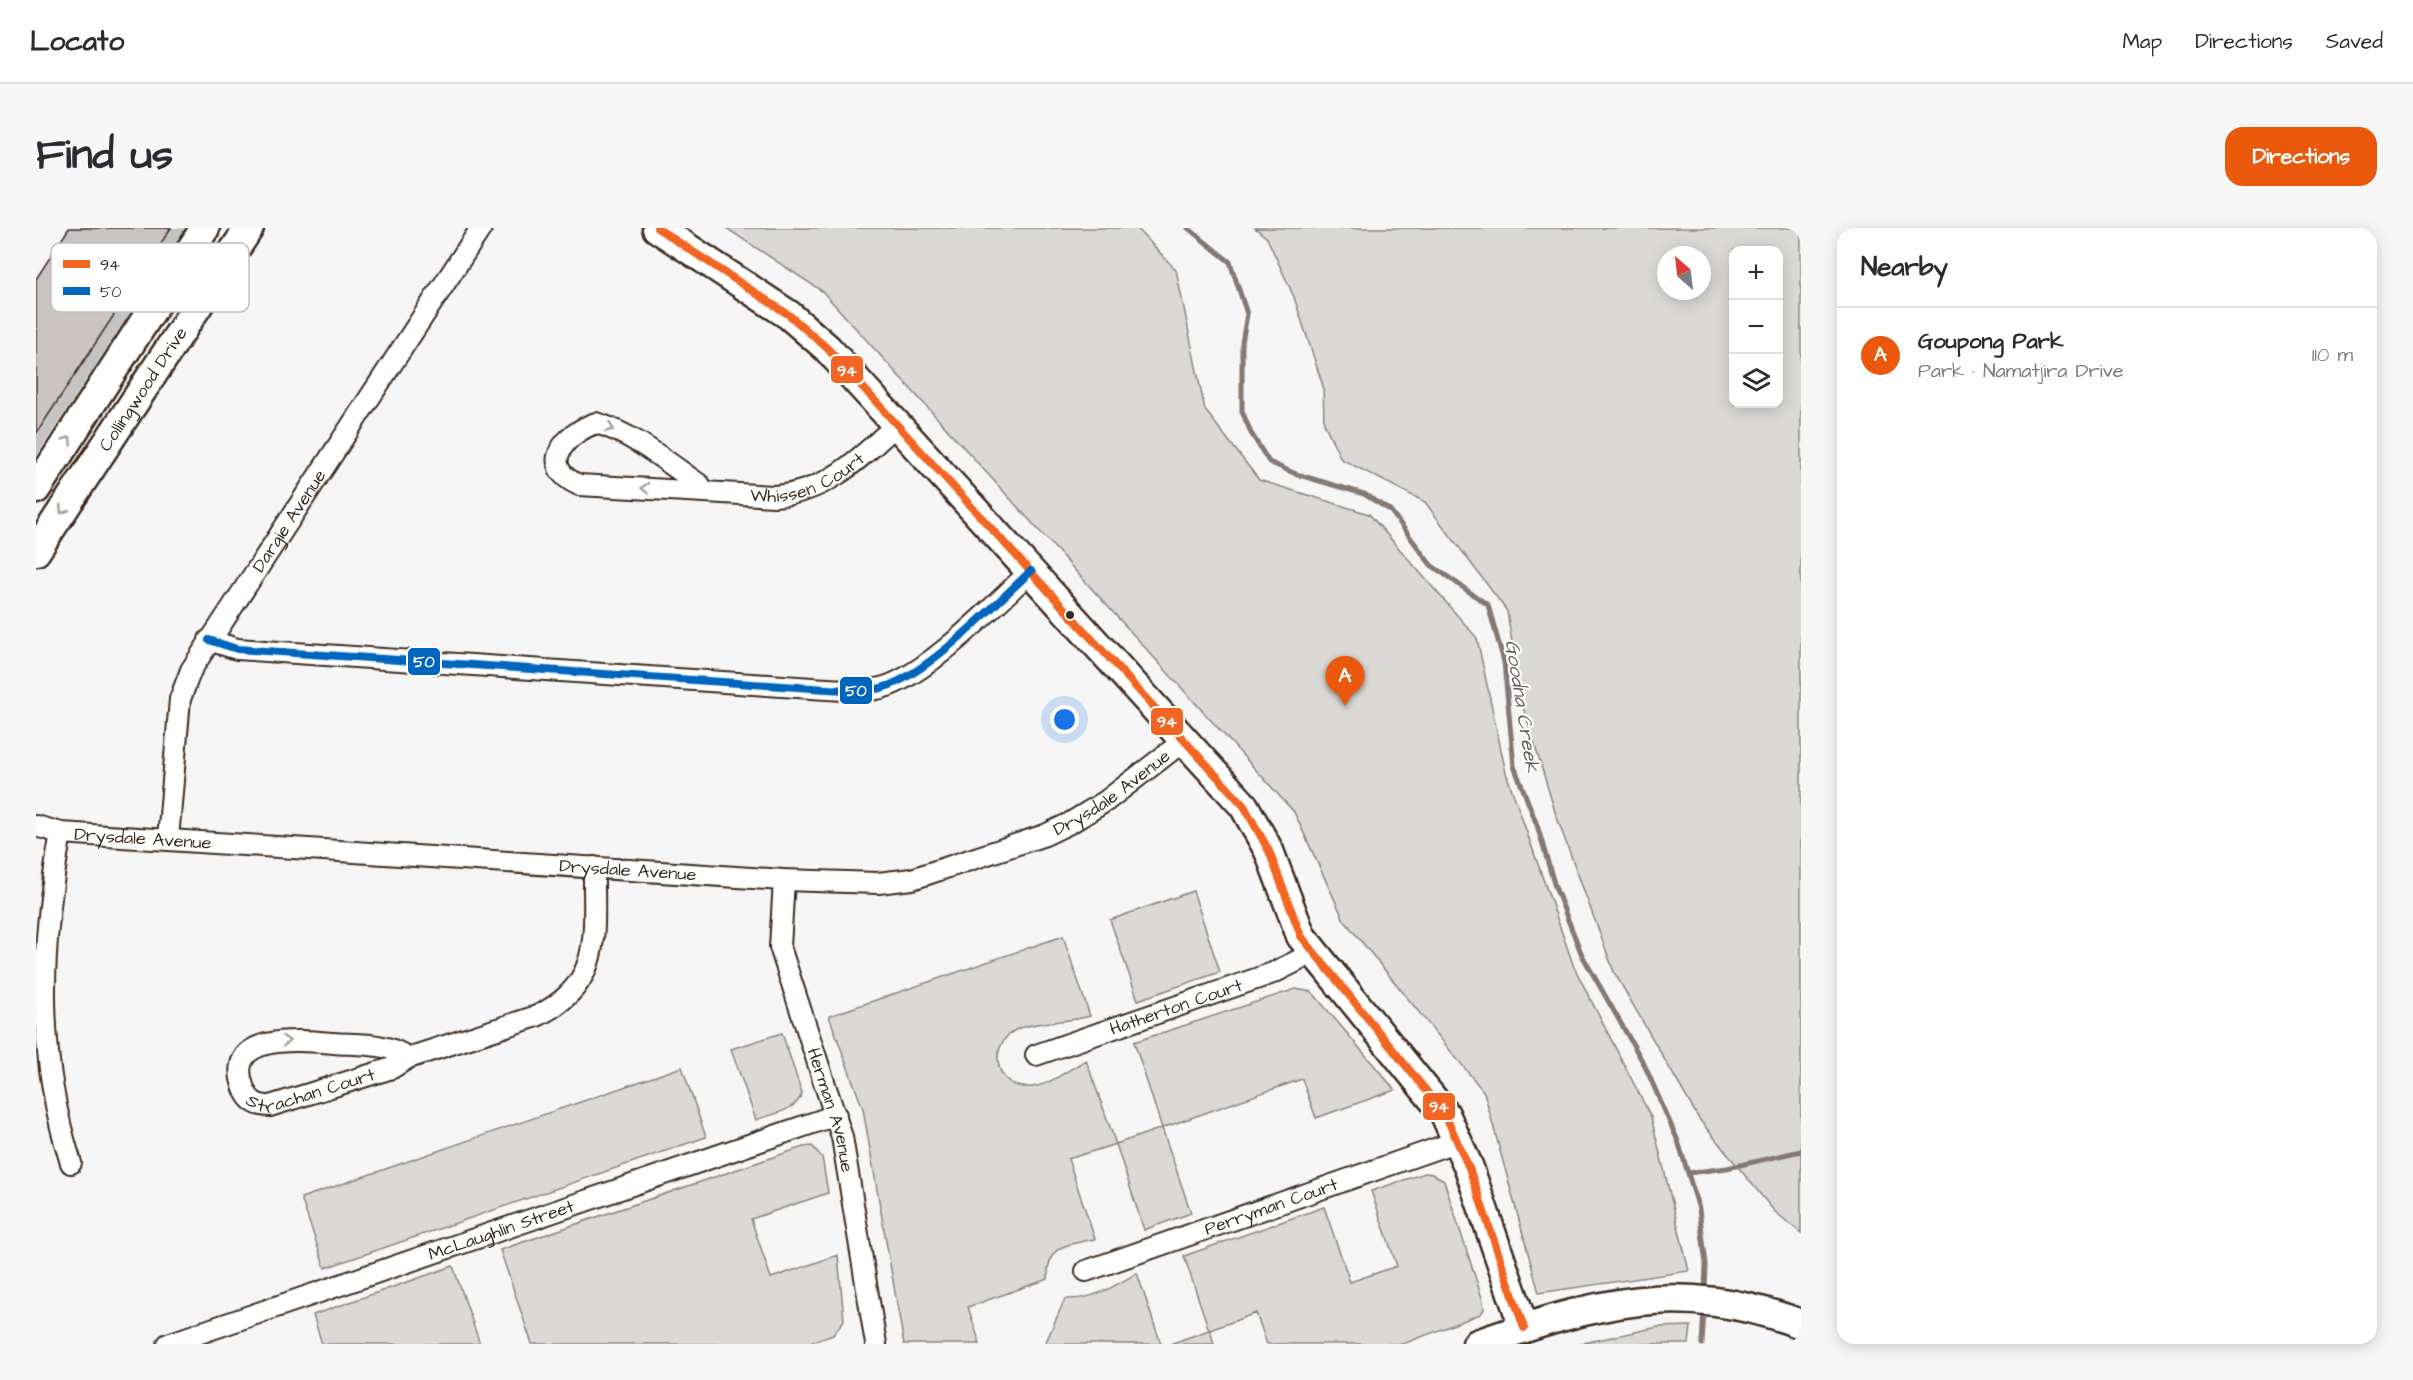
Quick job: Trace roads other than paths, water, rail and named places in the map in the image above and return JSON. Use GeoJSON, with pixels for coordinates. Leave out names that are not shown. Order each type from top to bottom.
{"type":"FeatureCollection","features":[{"type":"Feature","properties":{"kind":"street","name":"Collingwood Drive"},"geometry":{"type":"LineString","coordinates":[[195,243],[205,228]]}},
{"type":"Feature","properties":{"kind":"street","name":"Collingwood Drive"},"geometry":{"type":"LineString","coordinates":[[239,243],[249,228]]}},
{"type":"Feature","properties":{"kind":"street","name":"Dargie Avenue"},"geometry":{"type":"LineString","coordinates":[[168,839],[180,699],[191,670],[481,228]]}},
{"type":"Feature","properties":{"kind":"street"},"geometry":{"type":"LineString","coordinates":[[657,228],[810,331],[1185,740],[1253,819],[1275,866],[1294,921],[1311,951],[1445,1114],[1458,1141],[1524,1328]]}},
{"type":"Feature","properties":{"kind":"street","name":"Collingwood Drive"},"geometry":{"type":"LineString","coordinates":[[36,489],[151,312]]}},
{"type":"Feature","properties":{"kind":"street","name":"Collingwood Drive"},"geometry":{"type":"LineString","coordinates":[[36,552],[194,312]]}},
{"type":"Feature","properties":{"kind":"street","name":"Whissen Court"},"geometry":{"type":"LineString","coordinates":[[703,491],[700,485],[641,445],[612,428],[596,423],[570,435],[561,446],[557,461],[561,472],[568,480],[579,485],[774,496],[808,490],[849,468],[897,424]]}},
{"type":"Feature","properties":{"kind":"street"},"geometry":{"type":"LineString","coordinates":[[209,640],[249,650],[823,688],[877,689],[898,682],[928,664],[1031,571]]}},
{"type":"Feature","properties":{"kind":"street","name":"Drysdale Avenue"},"geometry":{"type":"LineString","coordinates":[[36,826],[62,833],[783,880],[878,883],[912,879],[1046,835],[1106,801],[1185,740]]}},
{"type":"Feature","properties":{"kind":"street"},"geometry":{"type":"LineString","coordinates":[[62,833],[40,971],[38,1003],[42,1066],[56,1130],[71,1163]]}},
{"type":"Feature","properties":{"kind":"street","name":"Strachan Court"},"geometry":{"type":"LineString","coordinates":[[408,1058],[391,1047],[279,1041],[251,1050],[244,1056],[240,1068],[248,1096],[261,1106],[270,1107],[392,1068],[408,1058],[537,1016],[556,1006],[573,993],[581,981],[591,949],[594,867]]}},
{"type":"Feature","properties":{"kind":"street","name":"Herman Avenue"},"geometry":{"type":"LineString","coordinates":[[783,880],[780,947],[836,1114],[848,1159],[875,1344]]}},
{"type":"Feature","properties":{"kind":"street","name":"Hatherton Court"},"geometry":{"type":"LineString","coordinates":[[1036,1054],[1273,973],[1311,951]]}},
{"type":"Feature","properties":{"kind":"street","name":"McLaughlin Street"},"geometry":{"type":"LineString","coordinates":[[168,1344],[836,1114]]}},
{"type":"Feature","properties":{"kind":"street","name":"Perryman Court"},"geometry":{"type":"LineString","coordinates":[[1086,1270],[1458,1141]]}},
{"type":"Feature","properties":{"kind":"street"},"geometry":{"type":"LineString","coordinates":[[1477,1344],[1610,1304],[1640,1299],[1685,1298],[1738,1304],[1801,1324]]}},
{"type":"Feature","properties":{"kind":"waterway","name":"Goodna Creek"},"geometry":{"type":"LineString","coordinates":[[1188,228],[1230,262],[1247,314],[1242,343],[1242,411],[1251,433],[1269,462],[1296,474],[1364,494],[1390,510],[1431,565],[1488,605],[1504,662],[1514,766],[1537,825],[1555,887],[1582,955],[1644,1064],[1678,1141],[1699,1209],[1706,1264],[1705,1291]]}},
{"type":"Feature","properties":{"kind":"waterway"},"geometry":{"type":"LineString","coordinates":[[1688,1173],[1727,1168],[1801,1151]]}},
{"type":"Feature","properties":{"kind":"waterway","name":"Goodna Creek"},"geometry":{"type":"LineString","coordinates":[[1702,1344],[1704,1310]]}},
{"type":"Feature","properties":{"kind":"place","name":"Goupong Park"},"geometry":{"type":"Point","coordinates":[1345,706]}}]}
